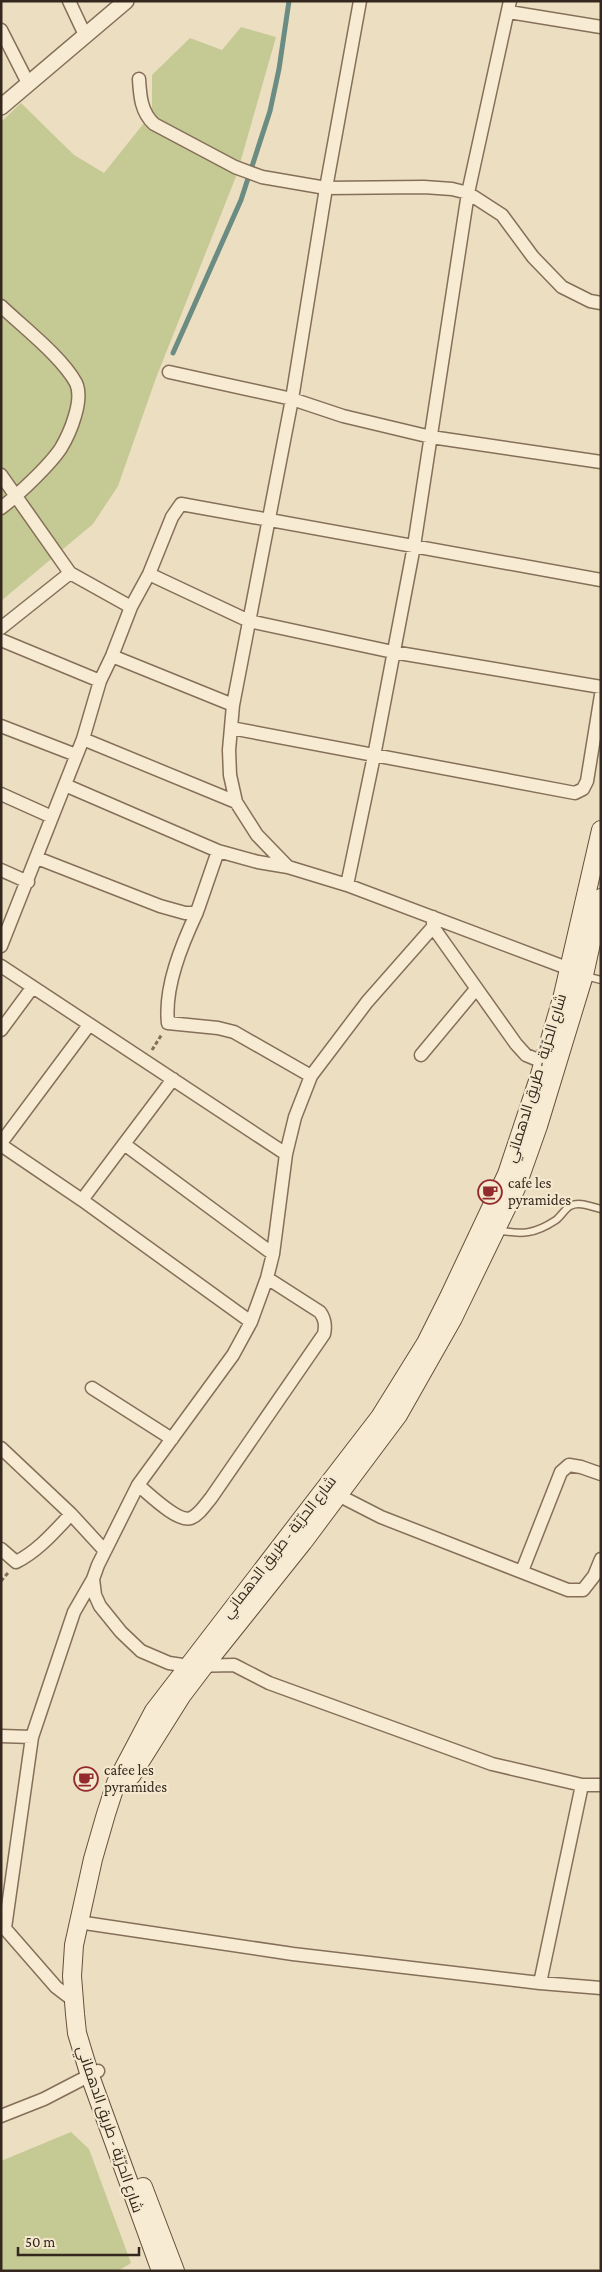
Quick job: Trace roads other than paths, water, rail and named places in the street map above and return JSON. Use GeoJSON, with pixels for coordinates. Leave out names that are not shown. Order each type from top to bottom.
{"type":"FeatureCollection","features":[{"type":"Feature","properties":{"kind":"main road","name":"شارع الحرّيّة - طريق الدهماني"},"geometry":{"type":"LineString","coordinates":[[196,1666],[338,1495],[392,1423],[420,1379],[490,1228],[563,994],[601,830]]}},
{"type":"Feature","properties":{"kind":"main road","name":"شارع الحرّيّة - طريق الدهماني"},"geometry":{"type":"LineString","coordinates":[[175,2271],[77,2033],[73,2000],[72,1960],[82,1922],[113,1823],[135,1768],[196,1666],[380,1417],[426,1343],[490,1228],[516,1188],[592,978],[601,898]]}},
{"type":"Feature","properties":{"kind":"main road","name":"شارع الحرّيّة - طريق الدهماني"},"geometry":{"type":"LineString","coordinates":[[82,1922],[83,1978],[94,2073],[161,2271]]}},
{"type":"Feature","properties":{"kind":"street"},"geometry":{"type":"LineString","coordinates":[[69,1],[85,35]]}},
{"type":"Feature","properties":{"kind":"street"},"geometry":{"type":"LineString","coordinates":[[1,107],[126,1]]}},
{"type":"Feature","properties":{"kind":"street"},"geometry":{"type":"LineString","coordinates":[[288,867],[257,835],[236,802],[230,775],[229,750],[233,705],[292,399],[326,188],[360,1]]}},
{"type":"Feature","properties":{"kind":"street"},"geometry":{"type":"LineString","coordinates":[[347,885],[414,546],[468,193],[509,6],[601,27]]}},
{"type":"Feature","properties":{"kind":"street"},"geometry":{"type":"LineString","coordinates":[[1,30],[28,83]]}},
{"type":"Feature","properties":{"kind":"street"},"geometry":{"type":"LineString","coordinates":[[139,79],[141,101],[145,114],[154,124],[258,176],[326,188],[424,187],[452,189],[468,193],[502,215],[533,257],[562,286],[590,301],[601,303]]}},
{"type":"Feature","properties":{"kind":"street"},"geometry":{"type":"LineString","coordinates":[[1,306],[67,370],[77,386],[78,408],[61,449],[17,496],[1,508]]}},
{"type":"Feature","properties":{"kind":"street"},"geometry":{"type":"LineString","coordinates":[[169,372],[292,399],[343,416],[431,437],[601,462]]}},
{"type":"Feature","properties":{"kind":"street"},"geometry":{"type":"LineString","coordinates":[[1,476],[70,573],[131,607]]}},
{"type":"Feature","properties":{"kind":"street"},"geometry":{"type":"LineString","coordinates":[[1,946],[28,882],[83,739],[100,681],[172,516],[181,504],[601,580]]}},
{"type":"Feature","properties":{"kind":"street"},"geometry":{"type":"LineString","coordinates":[[1,628],[70,573]]}},
{"type":"Feature","properties":{"kind":"street"},"geometry":{"type":"LineString","coordinates":[[148,574],[249,621],[393,652],[601,687]]}},
{"type":"Feature","properties":{"kind":"street"},"geometry":{"type":"LineString","coordinates":[[1,640],[100,681]]}},
{"type":"Feature","properties":{"kind":"street"},"geometry":{"type":"LineString","coordinates":[[112,656],[233,705]]}},
{"type":"Feature","properties":{"kind":"street"},"geometry":{"type":"LineString","coordinates":[[231,728],[575,793],[582,789],[587,781],[601,695]]}},
{"type":"Feature","properties":{"kind":"street"},"geometry":{"type":"LineString","coordinates":[[1,726],[76,755]]}},
{"type":"Feature","properties":{"kind":"street"},"geometry":{"type":"LineString","coordinates":[[83,739],[236,802]]}},
{"type":"Feature","properties":{"kind":"street"},"geometry":{"type":"LineString","coordinates":[[65,784],[218,851],[258,862],[288,867],[347,885],[433,922],[568,967],[592,978]]}},
{"type":"Feature","properties":{"kind":"street"},"geometry":{"type":"LineString","coordinates":[[1,794],[52,817]]}},
{"type":"Feature","properties":{"kind":"street"},"geometry":{"type":"LineString","coordinates":[[218,851],[197,912],[180,949],[167,1008],[168,1023],[218,1028],[234,1032],[310,1076]]}},
{"type":"Feature","properties":{"kind":"street"},"geometry":{"type":"LineString","coordinates":[[37,858],[160,906],[185,913],[197,912]]}},
{"type":"Feature","properties":{"kind":"street"},"geometry":{"type":"LineString","coordinates":[[1,870],[28,882]]}},
{"type":"Feature","properties":{"kind":"street"},"geometry":{"type":"LineString","coordinates":[[433,922],[476,989],[516,1044],[526,1055],[543,1062]]}},
{"type":"Feature","properties":{"kind":"street"},"geometry":{"type":"LineString","coordinates":[[73,2000],[56,1987],[3,1926],[32,1736],[74,1612],[93,1579],[138,1486],[233,1355],[251,1322],[268,1278],[273,1254],[286,1154],[295,1117],[310,1076],[367,1002],[433,922]]}},
{"type":"Feature","properties":{"kind":"street"},"geometry":{"type":"LineString","coordinates":[[1,966],[286,1154]]}},
{"type":"Feature","properties":{"kind":"street"},"geometry":{"type":"LineString","coordinates":[[1,1030],[32,988]]}},
{"type":"Feature","properties":{"kind":"street"},"geometry":{"type":"LineString","coordinates":[[420,1055],[476,989]]}},
{"type":"Feature","properties":{"kind":"street"},"geometry":{"type":"LineString","coordinates":[[89,1025],[1,1144],[251,1322]]}},
{"type":"Feature","properties":{"kind":"street"},"geometry":{"type":"LineString","coordinates":[[82,1200],[173,1079]]}},
{"type":"Feature","properties":{"kind":"street"},"geometry":{"type":"LineString","coordinates":[[124,1144],[273,1254]]}},
{"type":"Feature","properties":{"kind":"street"},"geometry":{"type":"LineString","coordinates":[[138,1486],[174,1515],[188,1519],[194,1517],[211,1498],[324,1334],[324,1317],[320,1312],[268,1278]]}},
{"type":"Feature","properties":{"kind":"street"},"geometry":{"type":"LineString","coordinates":[[92,1388],[172,1439]]}},
{"type":"Feature","properties":{"kind":"street"},"geometry":{"type":"LineString","coordinates":[[1,1448],[71,1514],[105,1551]]}},
{"type":"Feature","properties":{"kind":"street"},"geometry":{"type":"LineString","coordinates":[[522,1571],[561,1472],[568,1465],[601,1474]]}},
{"type":"Feature","properties":{"kind":"street"},"geometry":{"type":"LineString","coordinates":[[338,1495],[381,1516],[568,1590],[583,1590],[594,1576],[601,1559]]}},
{"type":"Feature","properties":{"kind":"street"},"geometry":{"type":"LineString","coordinates":[[1,1549],[16,1562],[29,1556],[71,1514]]}},
{"type":"Feature","properties":{"kind":"street"},"geometry":{"type":"LineString","coordinates":[[93,1579],[95,1595],[100,1606],[121,1632],[152,1658],[169,1664],[196,1666],[234,1665],[269,1683],[492,1764],[582,1784],[601,1785]]}},
{"type":"Feature","properties":{"kind":"street"},"geometry":{"type":"LineString","coordinates":[[1,1736],[32,1736]]}},
{"type":"Feature","properties":{"kind":"street"},"geometry":{"type":"LineString","coordinates":[[540,1984],[582,1784]]}},
{"type":"Feature","properties":{"kind":"street"},"geometry":{"type":"LineString","coordinates":[[82,1922],[294,1954],[540,1984],[601,1988]]}},
{"type":"Feature","properties":{"kind":"street"},"geometry":{"type":"LineString","coordinates":[[1,2116],[44,2099],[94,2073]]}},
{"type":"Feature","properties":{"kind":"lane"},"geometry":{"type":"LineString","coordinates":[[490,1228],[515,1234],[537,1232],[557,1219],[570,1206],[582,1204],[601,1209]]}},
{"type":"Feature","properties":{"kind":"waterway"},"geometry":{"type":"LineString","coordinates":[[173,353],[241,200],[270,111],[279,69],[289,1]]}},
{"type":"Feature","properties":{"kind":"place","name":"cafe les pyramides"},"geometry":{"type":"Point","coordinates":[490,1192]}},
{"type":"Feature","properties":{"kind":"place","name":"cafee les pyramides"},"geometry":{"type":"Point","coordinates":[86,1779]}}]}
